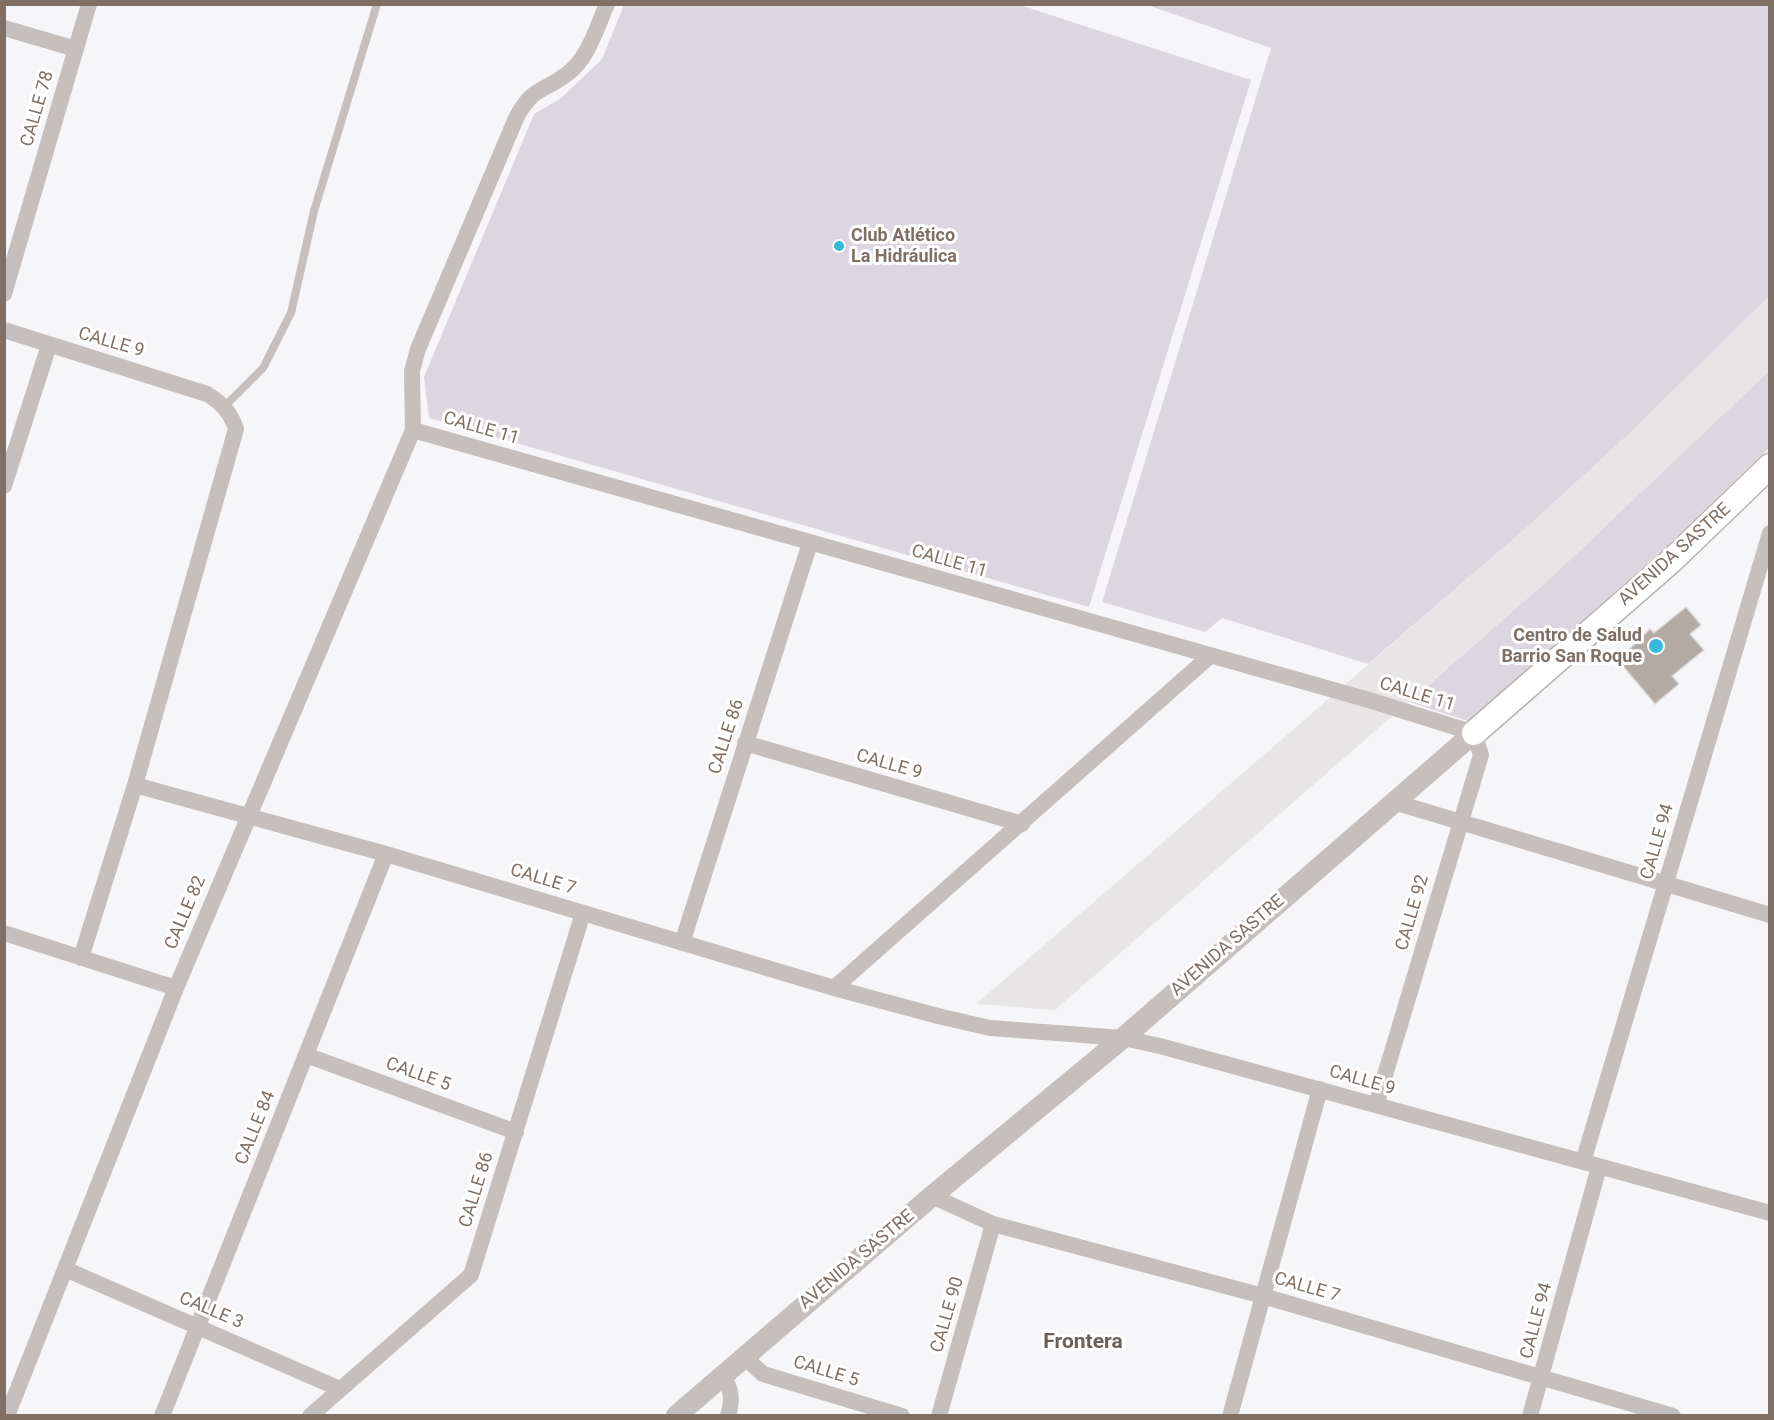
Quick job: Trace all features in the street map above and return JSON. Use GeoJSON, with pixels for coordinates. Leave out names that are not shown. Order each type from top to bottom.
{"type":"FeatureCollection","features":[{"type":"Feature","properties":{"kind":"main road","name":"AVENIDA SASTRE"},"geometry":{"type":"LineString","coordinates":[[1474,733],[1671,561],[1770,466]]}},
{"type":"Feature","properties":{"kind":"street","name":"CALLE 78"},"geometry":{"type":"LineString","coordinates":[[4,294],[88,4]]}},
{"type":"Feature","properties":{"kind":"street"},"geometry":{"type":"LineString","coordinates":[[413,430],[412,371],[418,349],[518,116],[528,97],[568,74],[584,54],[607,4]]}},
{"type":"Feature","properties":{"kind":"street"},"geometry":{"type":"LineString","coordinates":[[4,28],[76,49]]}},
{"type":"Feature","properties":{"kind":"street","name":"CALLE 9"},"geometry":{"type":"LineString","coordinates":[[4,330],[207,394],[224,407]]}},
{"type":"Feature","properties":{"kind":"street"},"geometry":{"type":"LineString","coordinates":[[4,486],[49,345]]}},
{"type":"Feature","properties":{"kind":"street"},"geometry":{"type":"LineString","coordinates":[[81,958],[135,785],[236,429],[224,407]]}},
{"type":"Feature","properties":{"kind":"street","name":"CALLE 11"},"geometry":{"type":"LineString","coordinates":[[413,430],[1369,700],[1474,733]]}},
{"type":"Feature","properties":{"kind":"street","name":"CALLE 82"},"geometry":{"type":"LineString","coordinates":[[7,1416],[176,988],[413,430]]}},
{"type":"Feature","properties":{"kind":"street","name":"CALLE 94"},"geometry":{"type":"LineString","coordinates":[[1530,1416],[1542,1376],[1591,1164],[1666,885],[1770,533]]}},
{"type":"Feature","properties":{"kind":"street","name":"CALLE 86"},"geometry":{"type":"LineString","coordinates":[[682,943],[810,543]]}},
{"type":"Feature","properties":{"kind":"street"},"geometry":{"type":"LineString","coordinates":[[834,988],[1210,656]]}},
{"type":"Feature","properties":{"kind":"street","name":"AVENIDA SASTRE"},"geometry":{"type":"LineString","coordinates":[[676,1416],[743,1356],[1123,1038],[1474,733]]}},
{"type":"Feature","properties":{"kind":"street","name":"CALLE 92"},"geometry":{"type":"LineString","coordinates":[[1376,1105],[1481,755],[1474,733]]}},
{"type":"Feature","properties":{"kind":"street","name":"CALLE 9"},"geometry":{"type":"LineString","coordinates":[[745,743],[1022,824]]}},
{"type":"Feature","properties":{"kind":"street","name":"CALLE 7"},"geometry":{"type":"LineString","coordinates":[[135,785],[386,854],[834,988],[938,1016]]}},
{"type":"Feature","properties":{"kind":"street"},"geometry":{"type":"LineString","coordinates":[[1394,802],[1460,824],[1770,915]]}},
{"type":"Feature","properties":{"kind":"street","name":"CALLE 84"},"geometry":{"type":"LineString","coordinates":[[162,1416],[386,854]]}},
{"type":"Feature","properties":{"kind":"street","name":"CALLE 86"},"geometry":{"type":"LineString","coordinates":[[309,1416],[471,1275],[583,913]]}},
{"type":"Feature","properties":{"kind":"street"},"geometry":{"type":"LineString","coordinates":[[4,933],[176,988]]}},
{"type":"Feature","properties":{"kind":"street","name":"CALLE 9"},"geometry":{"type":"LineString","coordinates":[[938,1016],[990,1028],[1123,1038],[1160,1046],[1770,1213]]}},
{"type":"Feature","properties":{"kind":"street","name":"CALLE 5"},"geometry":{"type":"LineString","coordinates":[[306,1055],[516,1131]]}},
{"type":"Feature","properties":{"kind":"street"},"geometry":{"type":"LineString","coordinates":[[1230,1416],[1320,1089]]}},
{"type":"Feature","properties":{"kind":"street","name":"CALLE 7"},"geometry":{"type":"LineString","coordinates":[[933,1196],[993,1224],[1263,1296],[1672,1416]]}},
{"type":"Feature","properties":{"kind":"street","name":"CALLE 90"},"geometry":{"type":"LineString","coordinates":[[939,1416],[993,1224]]}},
{"type":"Feature","properties":{"kind":"street","name":"CALLE 3"},"geometry":{"type":"LineString","coordinates":[[65,1269],[340,1389]]}},
{"type":"Feature","properties":{"kind":"street","name":"CALLE 5"},"geometry":{"type":"LineString","coordinates":[[743,1356],[763,1374],[902,1416]]}},
{"type":"Feature","properties":{"kind":"street"},"geometry":{"type":"LineString","coordinates":[[722,1375],[732,1389],[732,1403],[728,1416]]}},
{"type":"Feature","properties":{"kind":"lane"},"geometry":{"type":"LineString","coordinates":[[224,407],[262,368],[291,313],[314,211],[377,4]]}},
{"type":"Feature","properties":{"kind":"shaded area","name":"Club Atlético La Hidráulica"},"geometry":{"type":"Polygon","coordinates":[[[624,5],[1020,5],[1251,80],[1089,607],[429,418],[424,377],[534,114],[560,99],[602,59],[624,5]]]}},
{"type":"Feature","properties":{"kind":"shaded area"},"geometry":{"type":"Polygon","coordinates":[[[1147,5],[1769,5],[1769,296],[1632,431],[1526,528],[1368,664],[1222,618],[1205,632],[1102,602],[1271,48],[1147,5]]]}},
{"type":"Feature","properties":{"kind":"shaded area"},"geometry":{"type":"Polygon","coordinates":[[[1769,296],[1769,371],[1554,575],[1055,1010],[976,1004],[1526,528],[1632,431],[1769,296]]]}},
{"type":"Feature","properties":{"kind":"shaded area"},"geometry":{"type":"Polygon","coordinates":[[[1769,371],[1769,448],[1667,546],[1468,721],[1409,702],[1554,575],[1769,371]]]}},
{"type":"Feature","properties":{"kind":"building"},"geometry":{"type":"Polygon","coordinates":[[[1686,607],[1701,625],[1690,634],[1704,650],[1672,676],[1679,684],[1655,704],[1618,660],[1650,629],[1654,633],[1686,607]]]}},
{"type":"Feature","properties":{"kind":"place","name":"Club Atlético La Hidráulica"},"geometry":{"type":"Point","coordinates":[839,246]}},
{"type":"Feature","properties":{"kind":"place","name":"Centro de Salud Barrio San Roque"},"geometry":{"type":"Point","coordinates":[1656,646]}},
{"type":"Feature","properties":{"kind":"district","name":"Frontera"},"geometry":{"type":"Point","coordinates":[1083,1343]}}]}
